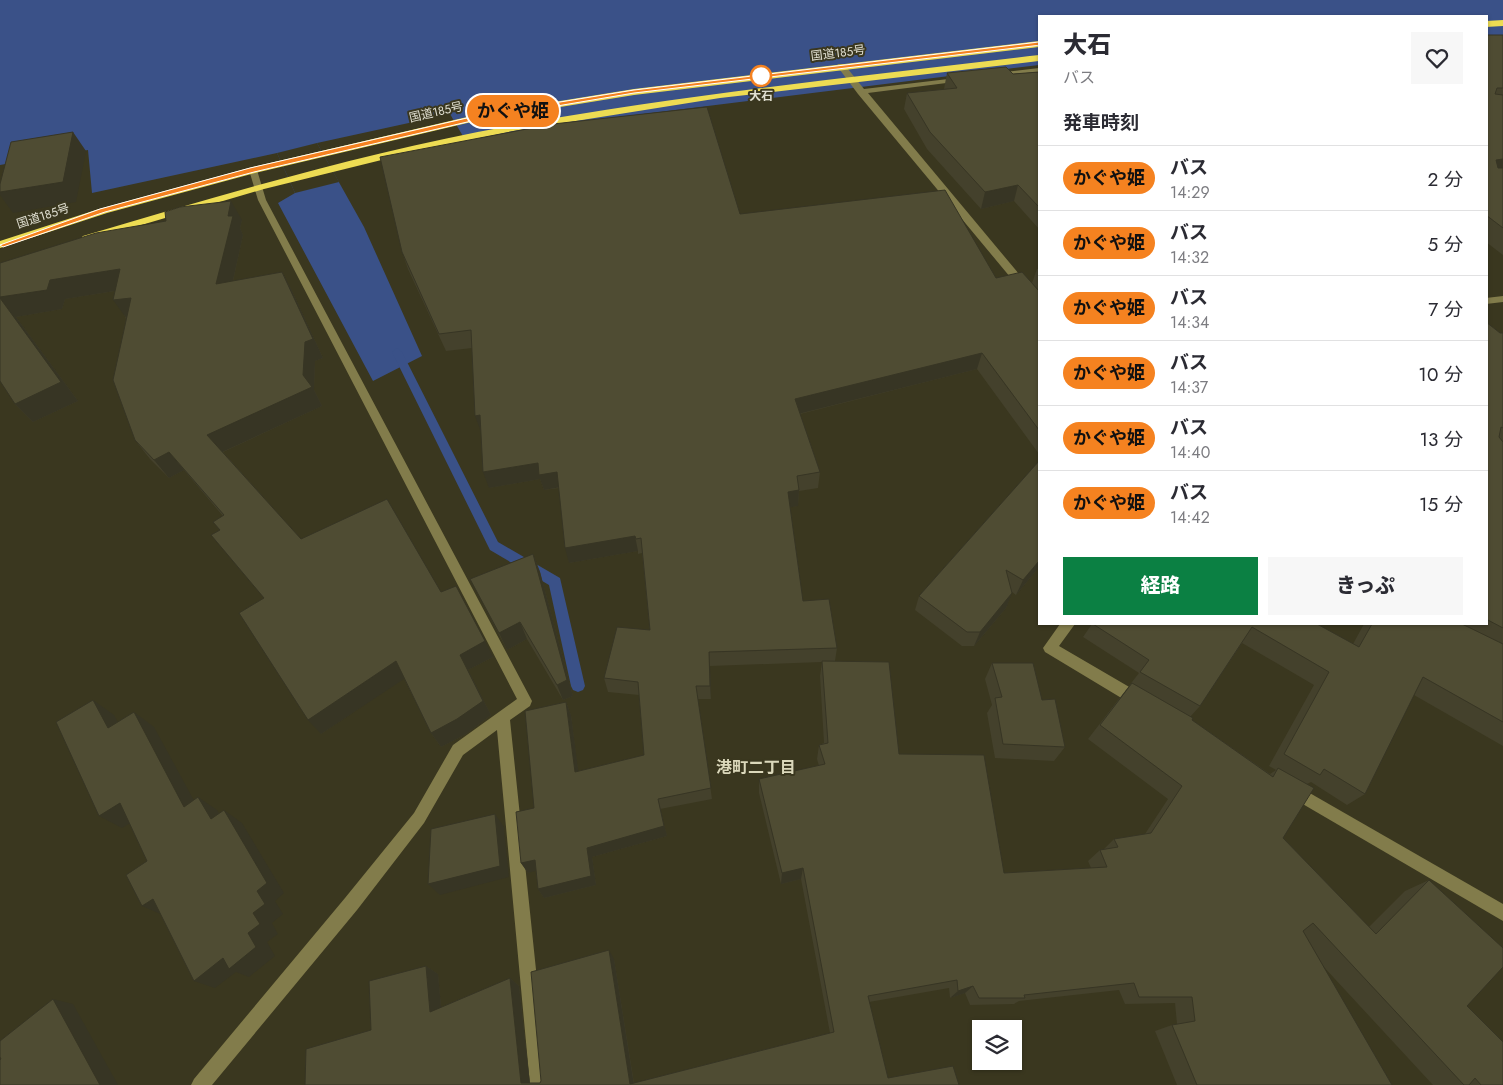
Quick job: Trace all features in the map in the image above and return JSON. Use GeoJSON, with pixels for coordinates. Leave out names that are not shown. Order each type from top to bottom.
{"type":"FeatureCollection","features":[{"type":"Feature","properties":{"kind":"highway"},"geometry":{"type":"LineString","coordinates":[[1488,24],[1503,24]]}},
{"type":"Feature","properties":{"kind":"highway","name":"国道185号"},"geometry":{"type":"LineString","coordinates":[[0,245],[103,211],[253,170],[455,122],[634,92],[1038,44]]}},
{"type":"Feature","properties":{"kind":"highway","name":"国道185号"},"geometry":{"type":"LineString","coordinates":[[76,241],[186,207],[289,179],[464,137],[598,113],[710,96],[857,87],[1038,58]]}},
{"type":"Feature","properties":{"kind":"street"},"geometry":{"type":"LineString","coordinates":[[841,66],[1038,304]]}},
{"type":"Feature","properties":{"kind":"street"},"geometry":{"type":"LineString","coordinates":[[989,76],[1038,70]]}},
{"type":"Feature","properties":{"kind":"street"},"geometry":{"type":"LineString","coordinates":[[857,87],[970,78]]}},
{"type":"Feature","properties":{"kind":"street"},"geometry":{"type":"LineString","coordinates":[[200,1085],[351,904],[419,818],[458,750],[525,701],[262,200],[260,187],[253,170]]}},
{"type":"Feature","properties":{"kind":"street"},"geometry":{"type":"LineString","coordinates":[[1488,301],[1503,299]]}},
{"type":"Feature","properties":{"kind":"street"},"geometry":{"type":"LineString","coordinates":[[1067,625],[1050,648],[1152,708]]}},
{"type":"Feature","properties":{"kind":"street"},"geometry":{"type":"LineString","coordinates":[[503,717],[538,1085]]}},
{"type":"Feature","properties":{"kind":"street"},"geometry":{"type":"LineString","coordinates":[[1281,783],[1503,914]]}},
{"type":"Feature","properties":{"kind":"water"},"geometry":{"type":"Polygon","coordinates":[[[0,0],[1503,0],[1503,43],[1488,44],[1488,15],[1038,15],[1038,65],[611,118],[467,143],[450,114],[317,143],[364,227],[422,356],[373,381],[278,203],[295,193],[277,153],[92,193],[88,150],[0,165],[0,0]]]}},
{"type":"Feature","properties":{"kind":"pier"},"geometry":{"type":"Polygon","coordinates":[[[317,143],[339,182],[295,193],[277,153],[317,143]]]}},
{"type":"Feature","properties":{"kind":"building"},"geometry":{"type":"Polygon","coordinates":[[[1488,35],[1503,35],[1503,88],[1497,88],[1495,94],[1503,95],[1503,159],[1496,160],[1498,168],[1503,168],[1503,228],[1488,217],[1488,35]]]}},
{"type":"Feature","properties":{"kind":"building"},"geometry":{"type":"Polygon","coordinates":[[[1006,67],[1013,74],[1038,72],[1038,206],[1018,185],[985,192],[930,132],[907,93],[957,88],[947,73],[1006,67]]]}},
{"type":"Feature","properties":{"kind":"building"},"geometry":{"type":"Polygon","coordinates":[[[707,107],[740,214],[945,190],[996,278],[1022,272],[1038,290],[1038,429],[982,353],[795,399],[820,472],[797,476],[799,490],[788,492],[803,601],[829,599],[837,648],[709,652],[710,686],[696,686],[711,788],[658,799],[664,826],[587,848],[591,876],[538,889],[535,860],[521,863],[516,812],[534,808],[525,711],[566,702],[575,772],[644,755],[638,682],[604,678],[617,627],[650,630],[641,538],[636,539],[635,536],[565,548],[557,472],[539,475],[538,463],[483,472],[480,415],[475,416],[471,330],[439,334],[402,252],[380,157],[553,124],[707,107]]]}},
{"type":"Feature","properties":{"kind":"building"},"geometry":{"type":"Polygon","coordinates":[[[73,132],[63,182],[0,192],[0,184],[11,142],[73,132]]]}},
{"type":"Feature","properties":{"kind":"building"},"geometry":{"type":"Polygon","coordinates":[[[231,201],[228,216],[233,216],[216,284],[282,272],[313,339],[305,342],[303,375],[312,387],[207,435],[301,539],[387,499],[441,592],[456,586],[485,641],[460,655],[483,701],[457,719],[431,733],[396,661],[308,720],[239,613],[264,598],[211,535],[220,530],[213,522],[224,515],[169,452],[154,460],[135,440],[113,380],[131,298],[113,300],[120,269],[50,280],[47,290],[0,297],[0,263],[96,233],[166,221],[165,212],[180,207],[231,201]]]}},
{"type":"Feature","properties":{"kind":"building"},"geometry":{"type":"Polygon","coordinates":[[[0,298],[61,382],[15,404],[0,381],[0,298]]]}},
{"type":"Feature","properties":{"kind":"building"},"geometry":{"type":"Polygon","coordinates":[[[1488,324],[1500,333],[1503,333],[1503,428],[1501,427],[1499,437],[1503,442],[1503,628],[1488,620],[1488,324]]]}},
{"type":"Feature","properties":{"kind":"building"},"geometry":{"type":"Polygon","coordinates":[[[1038,462],[1038,562],[1023,580],[1006,570],[1012,593],[980,632],[967,632],[919,596],[1038,462]]]}},
{"type":"Feature","properties":{"kind":"building"},"geometry":{"type":"Polygon","coordinates":[[[533,554],[567,680],[557,685],[520,622],[499,633],[470,579],[533,554]]]}},
{"type":"Feature","properties":{"kind":"building"},"geometry":{"type":"Polygon","coordinates":[[[1095,625],[1319,625],[1359,647],[1371,625],[1464,625],[1503,644],[1503,722],[1423,677],[1365,794],[1324,769],[1320,775],[1284,754],[1329,672],[1252,627],[1200,706],[1140,672],[1149,660],[1095,625]]]}},
{"type":"Feature","properties":{"kind":"building"},"geometry":{"type":"Polygon","coordinates":[[[822,661],[889,662],[899,754],[984,755],[1004,873],[1107,867],[1100,850],[1118,847],[1114,839],[1151,833],[1182,786],[1100,725],[1132,683],[1193,718],[1192,720],[1273,777],[1278,768],[1314,788],[1283,838],[1376,934],[1429,880],[1503,948],[1503,967],[1467,1006],[1503,1042],[1503,1085],[1481,1085],[1475,1078],[1469,1085],[1464,1085],[1313,923],[1303,931],[1392,1085],[1197,1085],[1172,1025],[1195,1021],[1192,997],[1139,997],[1134,983],[1024,995],[1025,998],[979,998],[973,986],[958,991],[957,980],[868,996],[888,1078],[953,1066],[959,1085],[305,1085],[306,1049],[371,1030],[369,981],[426,966],[430,1012],[510,978],[521,1083],[540,1083],[541,1081],[531,972],[609,950],[630,1084],[834,1032],[803,868],[782,873],[759,779],[825,764],[819,745],[828,743],[822,661]]]}},
{"type":"Feature","properties":{"kind":"building"},"geometry":{"type":"Polygon","coordinates":[[[992,663],[1033,663],[1042,700],[1055,699],[1065,747],[1003,744],[995,698],[1002,697],[992,663]]]}},
{"type":"Feature","properties":{"kind":"building"},"geometry":{"type":"Polygon","coordinates":[[[93,700],[108,728],[134,712],[184,807],[198,797],[211,819],[224,810],[267,883],[257,891],[265,904],[253,913],[260,924],[248,933],[256,947],[229,969],[223,958],[194,981],[153,899],[142,906],[126,875],[147,861],[120,803],[99,816],[56,722],[93,700]]]}},
{"type":"Feature","properties":{"kind":"building"},"geometry":{"type":"Polygon","coordinates":[[[495,814],[500,866],[428,884],[431,829],[495,814]]]}},
{"type":"Feature","properties":{"kind":"building"},"geometry":{"type":"Polygon","coordinates":[[[53,999],[100,1085],[0,1085],[0,1041],[53,999]]]}},
{"type":"Feature","properties":{"kind":"waterway"},"geometry":{"type":"LineString","coordinates":[[397,352],[494,546],[555,582],[578,686]]}},
{"type":"Feature","properties":{"kind":"bus line","name":"かぐや姫"},"geometry":{"type":"LineString","coordinates":[[0,245],[103,211],[253,170],[480,117],[634,92],[1038,44]]}},
{"type":"Feature","properties":{"kind":"place","name":"大石"},"geometry":{"type":"Point","coordinates":[761,76]}},
{"type":"Feature","properties":{"kind":"district","name":"港町二丁目"},"geometry":{"type":"Point","coordinates":[756,767]}}]}
